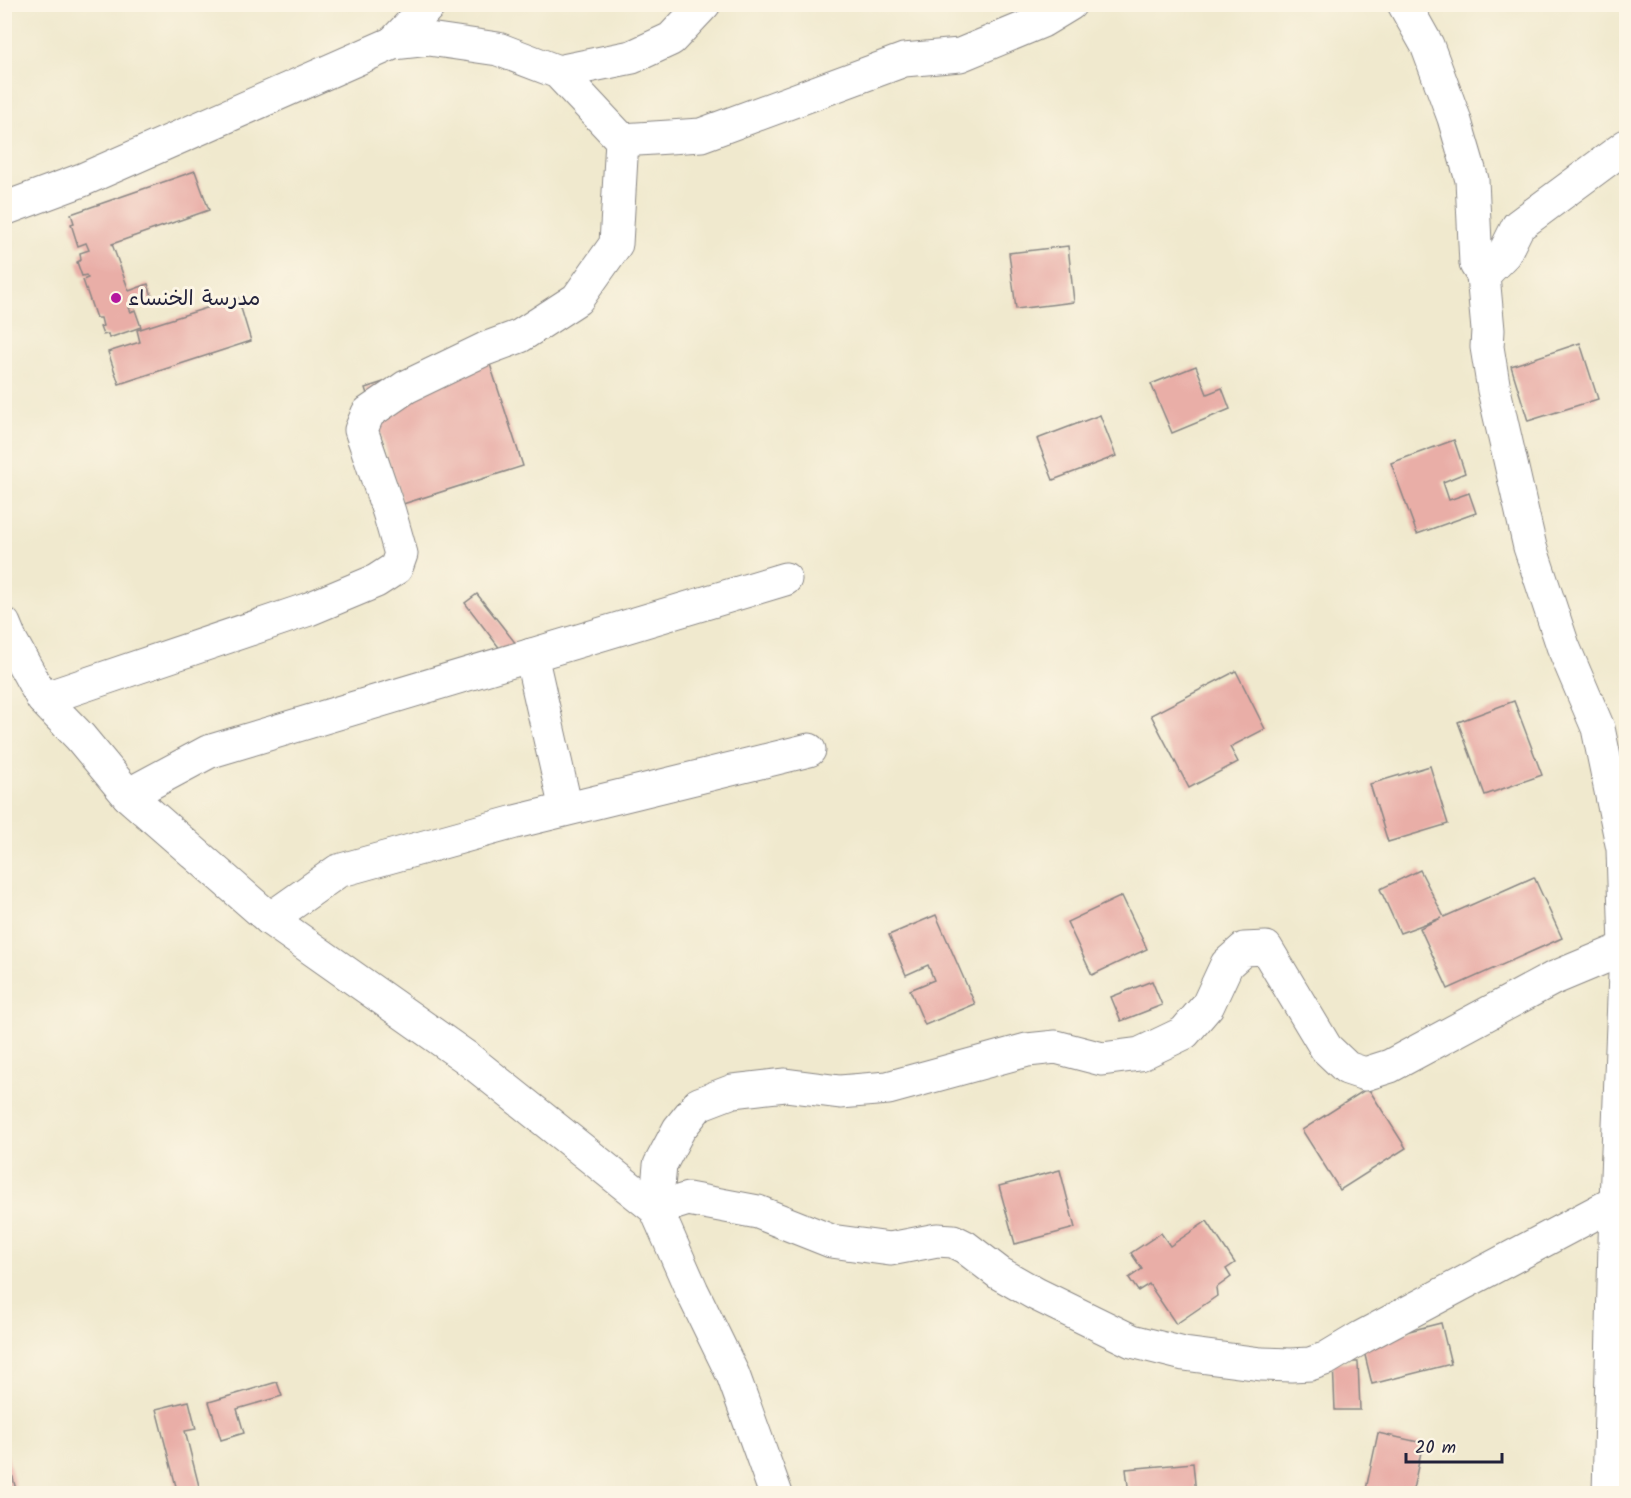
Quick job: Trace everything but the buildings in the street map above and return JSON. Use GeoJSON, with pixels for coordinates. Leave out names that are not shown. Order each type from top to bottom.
{"type":"FeatureCollection","features":[{"type":"Feature","properties":{"kind":"street"},"geometry":{"type":"LineString","coordinates":[[393,43],[430,4]]}},
{"type":"Feature","properties":{"kind":"street"},"geometry":{"type":"LineString","coordinates":[[558,72],[632,57],[670,39],[704,4]]}},
{"type":"Feature","properties":{"kind":"street"},"geometry":{"type":"LineString","coordinates":[[622,140],[701,135],[904,60],[960,55],[1042,21],[1070,4]]}},
{"type":"Feature","properties":{"kind":"street"},"geometry":{"type":"LineString","coordinates":[[1404,4],[1427,45],[1454,118],[1472,180],[1476,264],[1483,275],[1488,330],[1487,347],[1494,390],[1530,548],[1563,645],[1598,728],[1625,849],[1626,948],[1616,1202],[1609,1494]]}},
{"type":"Feature","properties":{"kind":"street"},"geometry":{"type":"LineString","coordinates":[[4,209],[82,180],[393,43],[429,39],[498,49],[558,72],[622,140],[616,244],[578,299],[520,336],[485,349],[406,387],[368,413],[361,430],[401,554],[396,568],[376,581],[309,609],[44,699]]}},
{"type":"Feature","properties":{"kind":"street"},"geometry":{"type":"LineString","coordinates":[[1483,275],[1504,254],[1518,226],[1626,146]]}},
{"type":"Feature","properties":{"kind":"street"},"geometry":{"type":"LineString","coordinates":[[128,795],[208,752],[784,579]]}},
{"type":"Feature","properties":{"kind":"street"},"geometry":{"type":"LineString","coordinates":[[4,624],[11,641],[44,699],[80,737],[128,795],[270,919],[466,1058],[656,1209],[692,1291],[733,1375],[776,1494]]}},
{"type":"Feature","properties":{"kind":"street"},"geometry":{"type":"LineString","coordinates":[[531,655],[566,809]]}},
{"type":"Feature","properties":{"kind":"street"},"geometry":{"type":"LineString","coordinates":[[270,919],[338,871],[515,822],[809,750]]}},
{"type":"Feature","properties":{"kind":"street"},"geometry":{"type":"LineString","coordinates":[[656,1209],[660,1165],[679,1129],[699,1104],[733,1091],[785,1085],[840,1092],[888,1088],[1027,1050],[1056,1047],[1102,1059],[1140,1054],[1184,1033],[1208,1005],[1227,964],[1244,949],[1266,948],[1326,1048],[1347,1068],[1365,1074],[1390,1066],[1552,979],[1626,948]]}},
{"type":"Feature","properties":{"kind":"street"},"geometry":{"type":"LineString","coordinates":[[656,1209],[688,1199],[758,1212],[831,1241],[890,1249],[937,1240],[952,1241],[965,1247],[999,1274],[1132,1341],[1184,1354],[1261,1364],[1291,1365],[1310,1364],[1327,1358],[1616,1202]]}},
{"type":"Feature","properties":{"kind":"place","name":"مدرسة الخنساء"},"geometry":{"type":"Point","coordinates":[116,298]}}]}
